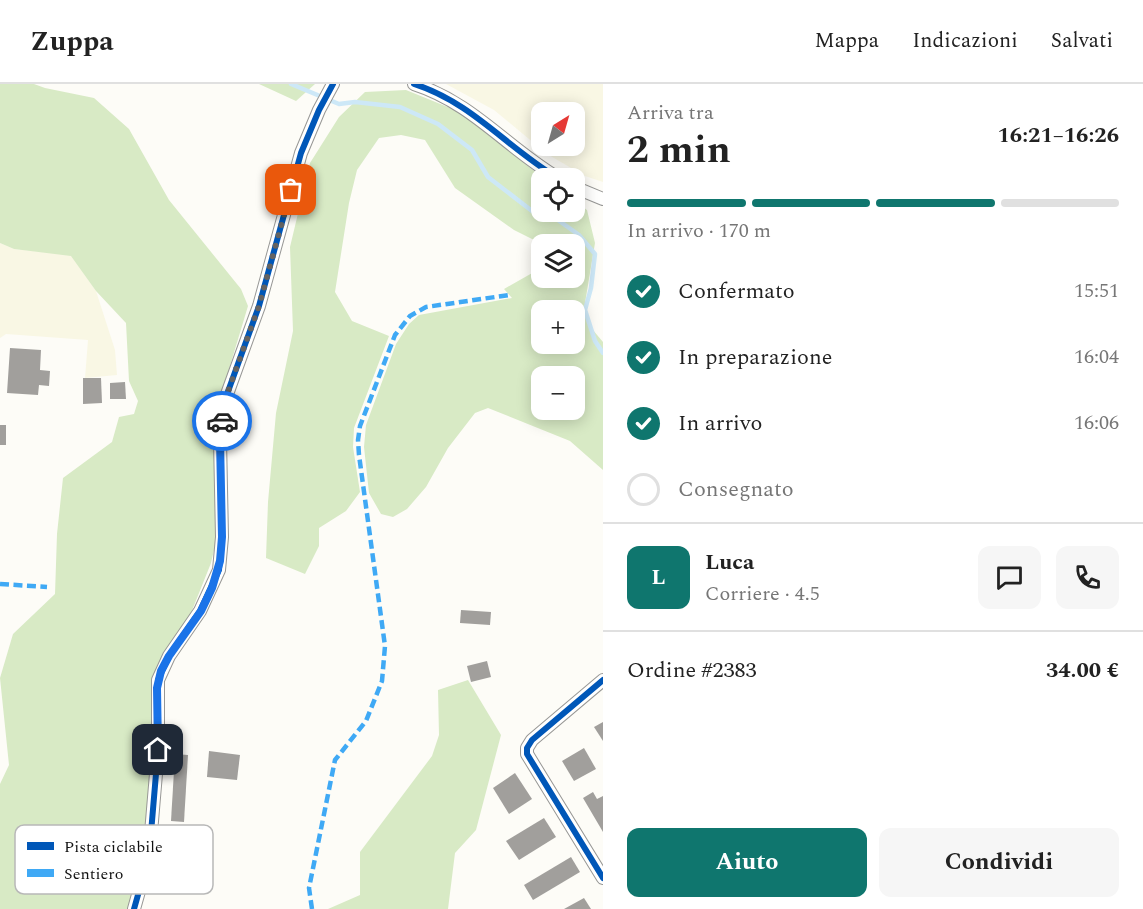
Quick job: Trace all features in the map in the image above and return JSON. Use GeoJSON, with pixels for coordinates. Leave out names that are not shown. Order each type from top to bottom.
{"type":"FeatureCollection","features":[{"type":"Feature","properties":{"kind":"street"},"geometry":{"type":"LineString","coordinates":[[153,825],[158,750],[158,681],[169,656],[201,611],[219,570],[222,537],[220,440],[226,397],[259,306],[301,153],[333,84]]}},
{"type":"Feature","properties":{"kind":"street"},"geometry":{"type":"LineString","coordinates":[[414,84],[450,98],[468,109],[545,168]]}},
{"type":"Feature","properties":{"kind":"street"},"geometry":{"type":"LineString","coordinates":[[585,192],[603,199]]}},
{"type":"Feature","properties":{"kind":"street"},"geometry":{"type":"LineString","coordinates":[[603,680],[532,740],[527,748],[527,754],[603,878]]}},
{"type":"Feature","properties":{"kind":"street"},"geometry":{"type":"LineString","coordinates":[[134,909],[138,894]]}},
{"type":"Feature","properties":{"kind":"shaded area"},"geometry":{"type":"Polygon","coordinates":[[[446,84],[603,84],[603,182],[585,176],[585,168],[571,168],[550,156],[585,156],[585,102],[531,102],[531,141],[494,110],[446,84]]]}},
{"type":"Feature","properties":{"kind":"shaded area"},"geometry":{"type":"Polygon","coordinates":[[[0,243],[14,249],[71,255],[96,291],[115,350],[117,375],[85,378],[88,340],[6,334],[0,338],[0,243]]]}},
{"type":"Feature","properties":{"kind":"green space"},"geometry":{"type":"Polygon","coordinates":[[[0,84],[34,84],[94,98],[129,129],[169,200],[241,289],[248,306],[217,409],[217,537],[211,563],[189,618],[166,650],[152,684],[154,755],[147,825],[15,825],[15,894],[133,894],[129,909],[0,909],[0,784],[9,765],[0,678],[13,634],[55,594],[57,534],[63,478],[112,442],[119,417],[134,414],[138,401],[129,381],[126,323],[96,291],[71,256],[14,249],[0,243],[0,84]]]}},
{"type":"Feature","properties":{"kind":"green space"},"geometry":{"type":"Polygon","coordinates":[[[259,84],[315,84],[296,101],[259,84]]]}},
{"type":"Feature","properties":{"kind":"green space"},"geometry":{"type":"Polygon","coordinates":[[[406,90],[460,112],[531,168],[531,222],[585,222],[585,208],[587,210],[595,243],[585,303],[587,323],[603,342],[603,470],[570,441],[488,408],[475,413],[448,448],[426,487],[407,509],[393,517],[381,514],[369,493],[364,447],[366,425],[396,344],[409,324],[419,315],[512,298],[504,289],[531,274],[531,288],[585,288],[585,234],[531,234],[531,238],[514,230],[455,188],[425,140],[401,135],[379,138],[357,170],[349,203],[335,292],[352,321],[389,336],[354,428],[353,447],[360,492],[346,511],[319,528],[319,546],[305,574],[266,558],[268,502],[276,413],[293,331],[290,247],[310,163],[339,117],[365,92],[406,90]]]}},
{"type":"Feature","properties":{"kind":"green space"},"geometry":{"type":"Polygon","coordinates":[[[468,680],[501,735],[476,830],[455,853],[448,909],[328,909],[360,895],[360,852],[432,756],[439,735],[438,690],[468,680]]]}},
{"type":"Feature","properties":{"kind":"building"},"geometry":{"type":"Polygon","coordinates":[[[10,348],[41,350],[40,370],[50,371],[49,386],[39,385],[38,395],[7,393],[10,348]]]}},
{"type":"Feature","properties":{"kind":"building"},"geometry":{"type":"Polygon","coordinates":[[[83,378],[101,378],[102,403],[83,404],[83,378]]]}},
{"type":"Feature","properties":{"kind":"building"},"geometry":{"type":"Polygon","coordinates":[[[125,382],[126,399],[110,399],[110,383],[125,382]]]}},
{"type":"Feature","properties":{"kind":"building"},"geometry":{"type":"Polygon","coordinates":[[[0,425],[6,425],[6,445],[0,445],[0,425]]]}},
{"type":"Feature","properties":{"kind":"building"},"geometry":{"type":"Polygon","coordinates":[[[461,610],[491,612],[490,625],[460,623],[461,610]]]}},
{"type":"Feature","properties":{"kind":"building"},"geometry":{"type":"Polygon","coordinates":[[[487,661],[491,677],[471,682],[467,666],[487,661]]]}},
{"type":"Feature","properties":{"kind":"building"},"geometry":{"type":"Polygon","coordinates":[[[603,722],[603,741],[594,727],[603,722]]]}},
{"type":"Feature","properties":{"kind":"building"},"geometry":{"type":"Polygon","coordinates":[[[584,748],[596,769],[574,781],[562,761],[584,748]]]}},
{"type":"Feature","properties":{"kind":"building"},"geometry":{"type":"Polygon","coordinates":[[[209,751],[240,755],[237,780],[207,777],[209,751]]]}},
{"type":"Feature","properties":{"kind":"building"},"geometry":{"type":"Polygon","coordinates":[[[175,754],[188,755],[184,822],[171,821],[175,754]]]}},
{"type":"Feature","properties":{"kind":"building"},"geometry":{"type":"Polygon","coordinates":[[[515,773],[532,799],[509,814],[493,788],[515,773]]]}},
{"type":"Feature","properties":{"kind":"building"},"geometry":{"type":"Polygon","coordinates":[[[593,792],[597,799],[603,796],[603,832],[583,798],[593,792]]]}},
{"type":"Feature","properties":{"kind":"building"},"geometry":{"type":"Polygon","coordinates":[[[544,818],[556,837],[519,860],[506,841],[544,818]]]}},
{"type":"Feature","properties":{"kind":"building"},"geometry":{"type":"Polygon","coordinates":[[[571,857],[580,872],[533,900],[524,885],[571,857]]]}},
{"type":"Feature","properties":{"kind":"building"},"geometry":{"type":"Polygon","coordinates":[[[584,898],[591,909],[564,909],[584,898]]]}},
{"type":"Feature","properties":{"kind":"waterway"},"geometry":{"type":"LineString","coordinates":[[291,84],[339,104],[355,102],[400,107],[438,124],[472,150],[488,177],[532,211],[558,220],[579,235],[595,254],[591,288],[585,310],[595,341],[603,353]]}},
{"type":"Feature","properties":{"kind":"marked path"},"geometry":{"type":"LineString","coordinates":[[312,909],[309,888],[335,760],[366,721],[382,681],[385,646],[359,455],[360,426],[395,335],[410,316],[426,307],[509,295]]}},
{"type":"Feature","properties":{"kind":"marked path"},"geometry":{"type":"LineString","coordinates":[[0,584],[47,587]]}},
{"type":"Feature","properties":{"kind":"cycle path"},"geometry":{"type":"LineString","coordinates":[[152,825],[158,750],[158,680],[169,656],[200,611],[219,570],[222,537],[220,440],[226,397],[259,306],[301,153],[333,84]]}},
{"type":"Feature","properties":{"kind":"cycle path"},"geometry":{"type":"LineString","coordinates":[[414,84],[454,102],[543,168]]}},
{"type":"Feature","properties":{"kind":"cycle path"},"geometry":{"type":"LineString","coordinates":[[603,680],[532,740],[527,748],[527,754],[603,878]]}},
{"type":"Feature","properties":{"kind":"cycle path"},"geometry":{"type":"LineString","coordinates":[[134,909],[138,894]]}},
{"type":"Feature","properties":{"kind":"way so far"},"geometry":{"type":"LineString","coordinates":[[222,421],[226,397],[259,306],[291,190]]}},
{"type":"Feature","properties":{"kind":"route"},"geometry":{"type":"LineString","coordinates":[[158,750],[157,688],[161,671],[164,663],[201,611],[219,570],[222,552],[220,440],[222,421]]}}]}
